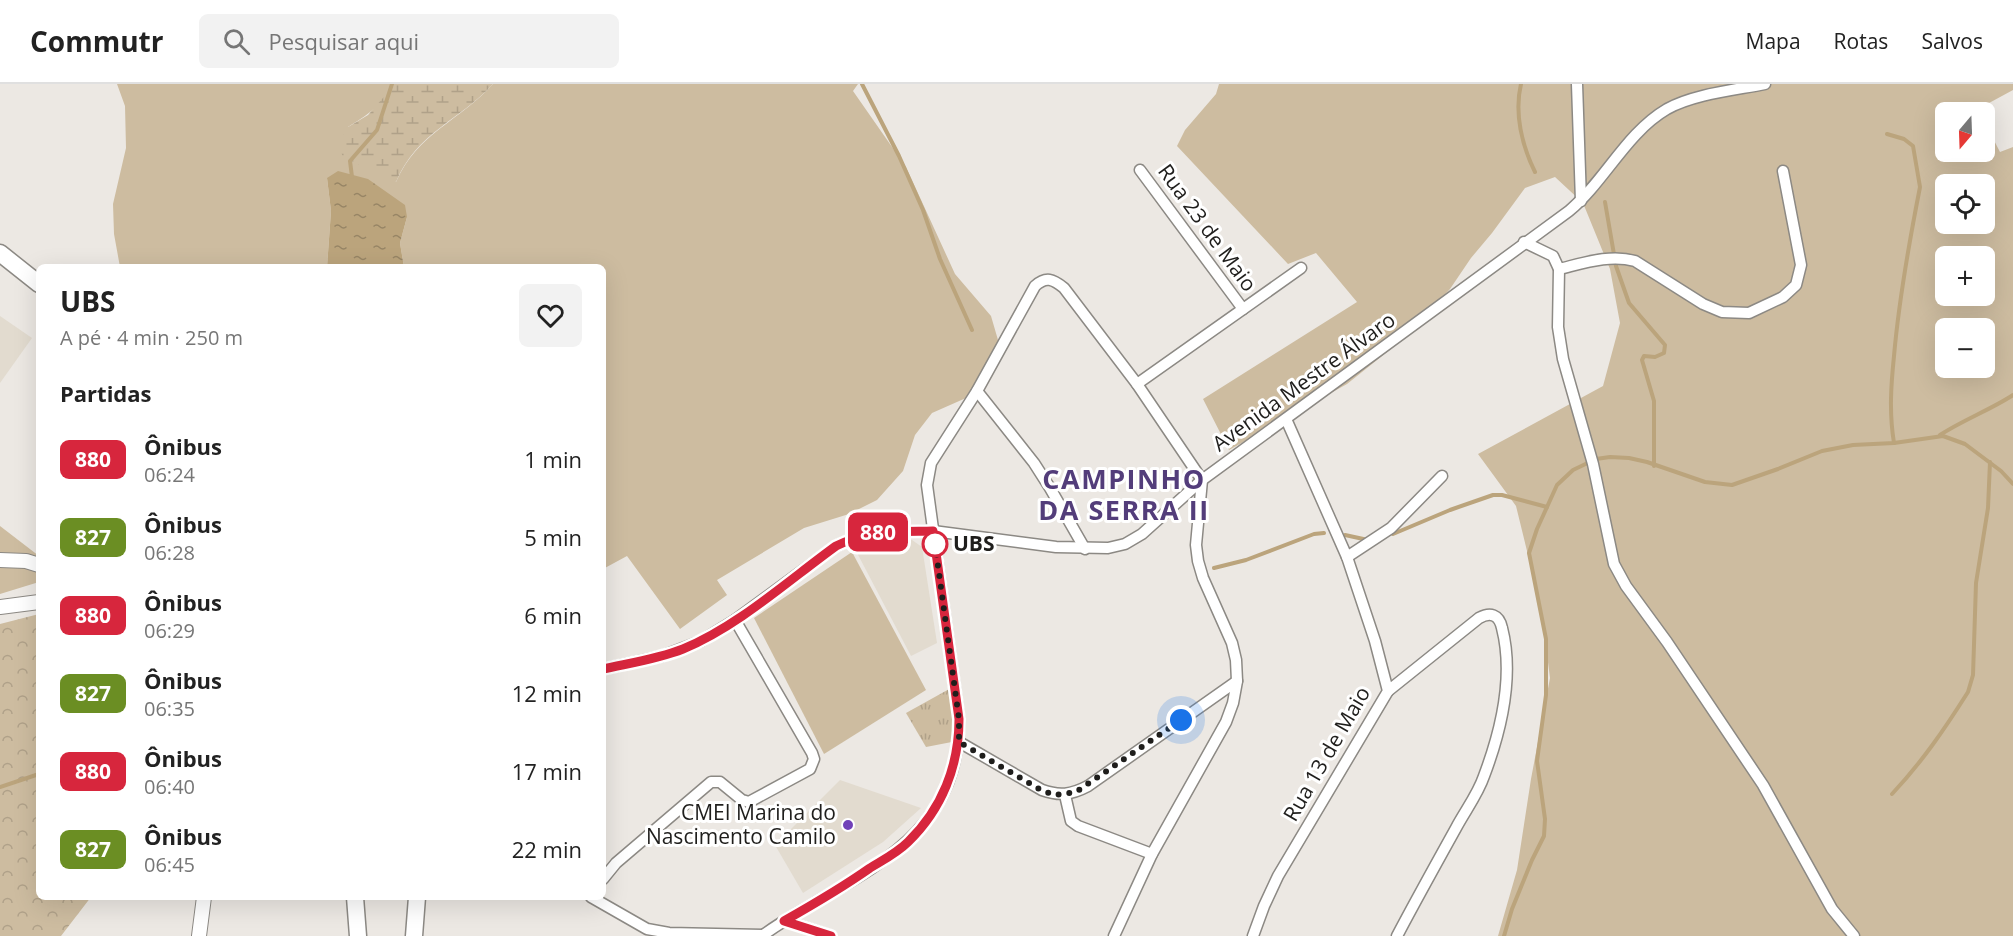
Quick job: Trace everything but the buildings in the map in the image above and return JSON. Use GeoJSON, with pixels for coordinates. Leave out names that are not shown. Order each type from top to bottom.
{"type":"FeatureCollection","features":[{"type":"Feature","properties":{"kind":"main road"},"geometry":{"type":"LineString","coordinates":[[0,253],[36,282]]}},
{"type":"Feature","properties":{"kind":"main road"},"geometry":{"type":"LineString","coordinates":[[355,900],[358,936]]}},
{"type":"Feature","properties":{"kind":"main road"},"geometry":{"type":"LineString","coordinates":[[414,936],[417,900]]}},
{"type":"Feature","properties":{"kind":"street"},"geometry":{"type":"LineString","coordinates":[[1577,84],[1581,201]]}},
{"type":"Feature","properties":{"kind":"street","name":"Avenida Mestre Álvaro"},"geometry":{"type":"LineString","coordinates":[[606,668],[662,656],[701,640],[735,620],[836,546],[850,539],[878,532],[933,531],[1085,549],[1108,548],[1125,544],[1150,528],[1202,480],[1581,201],[1652,119],[1668,108],[1685,101],[1765,84]]}},
{"type":"Feature","properties":{"kind":"street","name":"Rua 23 de Maio"},"geometry":{"type":"LineString","coordinates":[[1140,170],[1243,309]]}},
{"type":"Feature","properties":{"kind":"street"},"geometry":{"type":"LineString","coordinates":[[1559,269],[1600,259],[1624,258],[1635,261],[1703,304],[1722,312],[1749,313],[1783,297],[1796,285],[1801,265],[1783,171]]}},
{"type":"Feature","properties":{"kind":"street"},"geometry":{"type":"LineString","coordinates":[[1524,242],[1553,256],[1559,269],[1559,335],[1563,359],[1593,464],[1611,554],[1618,574],[1667,642],[1762,784],[1832,909],[1854,936]]}},
{"type":"Feature","properties":{"kind":"street"},"geometry":{"type":"LineString","coordinates":[[1137,384],[1302,268]]}},
{"type":"Feature","properties":{"kind":"street"},"geometry":{"type":"LineString","coordinates":[[597,900],[647,928],[669,933],[763,935],[842,887],[906,844],[936,809],[949,781],[959,742],[959,719],[927,485],[931,463],[977,391],[1035,286],[1041,280],[1055,280],[1064,288],[1137,384],[1202,480],[1196,545],[1198,561],[1203,578],[1232,643],[1236,660],[1237,681],[1233,703],[1226,722],[1152,854],[1114,936]]}},
{"type":"Feature","properties":{"kind":"street"},"geometry":{"type":"LineString","coordinates":[[977,391],[1034,464],[1085,549]]}},
{"type":"Feature","properties":{"kind":"street","name":"Rua 13 de Maio"},"geometry":{"type":"LineString","coordinates":[[1253,936],[1278,876],[1388,691],[1375,642],[1347,557],[1286,419]]}},
{"type":"Feature","properties":{"kind":"street"},"geometry":{"type":"LineString","coordinates":[[1347,557],[1391,528],[1442,476]]}},
{"type":"Feature","properties":{"kind":"street"},"geometry":{"type":"LineString","coordinates":[[0,560],[26,561],[36,564]]}},
{"type":"Feature","properties":{"kind":"street"},"geometry":{"type":"LineString","coordinates":[[1,606],[36,602]]}},
{"type":"Feature","properties":{"kind":"street"},"geometry":{"type":"LineString","coordinates":[[1388,691],[1479,618],[1494,614],[1497,617],[1502,626],[1507,674],[1502,710],[1484,778],[1397,936]]}},
{"type":"Feature","properties":{"kind":"street"},"geometry":{"type":"LineString","coordinates":[[606,875],[616,862],[711,782],[720,782],[742,800],[749,802],[810,769],[813,763],[812,753],[735,620]]}},
{"type":"Feature","properties":{"kind":"street"},"geometry":{"type":"LineString","coordinates":[[959,742],[1041,790],[1054,795],[1065,795],[1088,786],[1237,681]]}},
{"type":"Feature","properties":{"kind":"street"},"geometry":{"type":"LineString","coordinates":[[1065,795],[1071,821],[1078,826],[1152,854]]}},
{"type":"Feature","properties":{"kind":"street"},"geometry":{"type":"LineString","coordinates":[[199,936],[204,900]]}},
{"type":"Feature","properties":{"kind":"street"},"geometry":{"type":"LineString","coordinates":[[784,921],[831,936]]}},
{"type":"Feature","properties":{"kind":"shaded area"},"geometry":{"type":"Polygon","coordinates":[[[0,316],[32,338],[0,383],[0,316]]]}},
{"type":"Feature","properties":{"kind":"shaded area"},"geometry":{"type":"Polygon","coordinates":[[[881,537],[901,537],[912,540],[922,547],[937,643],[911,656],[855,549],[865,542],[881,537]]]}},
{"type":"Feature","properties":{"kind":"shaded area","name":"CMEI Marina do Nascimento Camilo"},"geometry":{"type":"Polygon","coordinates":[[[840,780],[921,808],[883,842],[803,893],[775,845],[840,780]]]}},
{"type":"Feature","properties":{"kind":"green space"},"geometry":{"type":"Polygon","coordinates":[[[117,84],[391,84],[380,103],[348,127],[396,182],[415,151],[493,84],[858,84],[853,91],[906,167],[955,274],[991,316],[998,340],[996,351],[966,398],[932,413],[915,435],[903,471],[877,500],[849,514],[804,528],[717,580],[727,595],[680,629],[627,556],[606,567],[606,264],[404,264],[400,243],[407,217],[327,178],[331,211],[327,264],[119,264],[114,234],[113,204],[126,148],[125,106],[117,84]]]}},
{"type":"Feature","properties":{"kind":"green space"},"geometry":{"type":"Polygon","coordinates":[[[391,84],[493,84],[415,151],[396,182],[343,157],[338,144],[348,127],[368,115],[389,91],[391,84]]]}},
{"type":"Feature","properties":{"kind":"green space"},"geometry":{"type":"Polygon","coordinates":[[[1219,84],[2013,84],[2013,90],[1991,102],[1935,102],[1935,162],[1995,162],[1995,142],[2000,152],[2013,147],[2013,936],[1498,936],[1517,870],[1550,678],[1541,608],[1516,506],[1478,454],[1603,386],[1620,323],[1610,269],[1583,203],[1555,177],[1525,188],[1450,289],[1407,336],[1347,384],[1229,450],[1203,399],[1357,302],[1316,253],[1288,264],[1177,146],[1185,130],[1216,94],[1219,84]]]}},
{"type":"Feature","properties":{"kind":"green space"},"geometry":{"type":"Polygon","coordinates":[[[0,526],[36,554],[36,583],[0,594],[0,526]]]}},
{"type":"Feature","properties":{"kind":"green space"},"geometry":{"type":"Polygon","coordinates":[[[852,552],[926,690],[824,754],[754,618],[852,552]]]}},
{"type":"Feature","properties":{"kind":"green space"},"geometry":{"type":"Polygon","coordinates":[[[36,615],[36,900],[89,900],[61,936],[0,936],[0,624],[36,615]]]}},
{"type":"Feature","properties":{"kind":"green space"},"geometry":{"type":"Polygon","coordinates":[[[951,688],[957,741],[926,747],[906,713],[951,688]]]}},
{"type":"Feature","properties":{"kind":"water"},"geometry":{"type":"Polygon","coordinates":[[[338,171],[368,179],[405,205],[407,217],[400,243],[404,264],[327,264],[331,211],[327,178],[338,171]]]}},
{"type":"Feature","properties":{"kind":"waterway"},"geometry":{"type":"LineString","coordinates":[[352,177],[350,161],[377,130],[392,84]]}},
{"type":"Feature","properties":{"kind":"waterway"},"geometry":{"type":"LineString","coordinates":[[862,84],[899,156],[923,210],[940,259],[972,330]]}},
{"type":"Feature","properties":{"kind":"waterway"},"geometry":{"type":"LineString","coordinates":[[1521,84],[1518,106],[1520,129],[1535,172]]}},
{"type":"Feature","properties":{"kind":"waterway"},"geometry":{"type":"LineString","coordinates":[[1887,134],[1904,139],[1913,146],[1920,187],[1896,335],[1891,399],[1894,443]]}},
{"type":"Feature","properties":{"kind":"waterway"},"geometry":{"type":"LineString","coordinates":[[1605,202],[1616,266],[1629,303],[1665,345],[1664,353],[1655,357],[1644,356],[1642,360],[1654,401],[1654,466]]}},
{"type":"Feature","properties":{"kind":"waterway"},"geometry":{"type":"LineString","coordinates":[[1940,435],[2013,395]]}},
{"type":"Feature","properties":{"kind":"waterway"},"geometry":{"type":"LineString","coordinates":[[1504,936],[1512,909],[1544,836],[1545,819],[1537,761],[1546,695],[1546,639],[1529,553],[1557,485],[1573,470],[1596,459],[1629,458],[1705,482],[1732,485],[1822,451],[1853,445],[1894,443],[1943,436],[1965,444],[2001,471],[2013,484]]}},
{"type":"Feature","properties":{"kind":"waterway"},"geometry":{"type":"LineString","coordinates":[[1892,794],[1932,745],[1968,692],[1973,675],[1976,583],[1988,508],[1990,462]]}},
{"type":"Feature","properties":{"kind":"waterway"},"geometry":{"type":"LineString","coordinates":[[1393,534],[1493,495],[1502,495],[1547,507]]}},
{"type":"Feature","properties":{"kind":"waterway"},"geometry":{"type":"LineString","coordinates":[[1214,568],[1246,560],[1314,534],[1324,533]]}},
{"type":"Feature","properties":{"kind":"waterway"},"geometry":{"type":"LineString","coordinates":[[1345,535],[1368,540]]}},
{"type":"Feature","properties":{"kind":"waterway"},"geometry":{"type":"LineString","coordinates":[[0,787],[36,775]]}},
{"type":"Feature","properties":{"kind":"bus line","name":"880"},"geometry":{"type":"LineString","coordinates":[[606,668],[662,656],[701,640],[735,620],[836,546],[850,539],[878,532],[933,531],[959,719],[959,742],[955,762],[936,809],[906,844],[842,887],[784,921],[831,936]]}},
{"type":"Feature","properties":{"kind":"place","name":"UBS"},"geometry":{"type":"Point","coordinates":[935,544]}},
{"type":"Feature","properties":{"kind":"place","name":"CMEI Marina do Nascimento Camilo"},"geometry":{"type":"Point","coordinates":[848,825]}},
{"type":"Feature","properties":{"kind":"district","name":"CAMPINHO DA SERRA II"},"geometry":{"type":"Point","coordinates":[1124,496]}},
{"type":"Feature","properties":{"kind":"route"},"geometry":{"type":"LineString","coordinates":[[935,544],[959,719],[959,742],[1041,790],[1054,795],[1065,795],[1088,786],[1181,720]]}}]}
